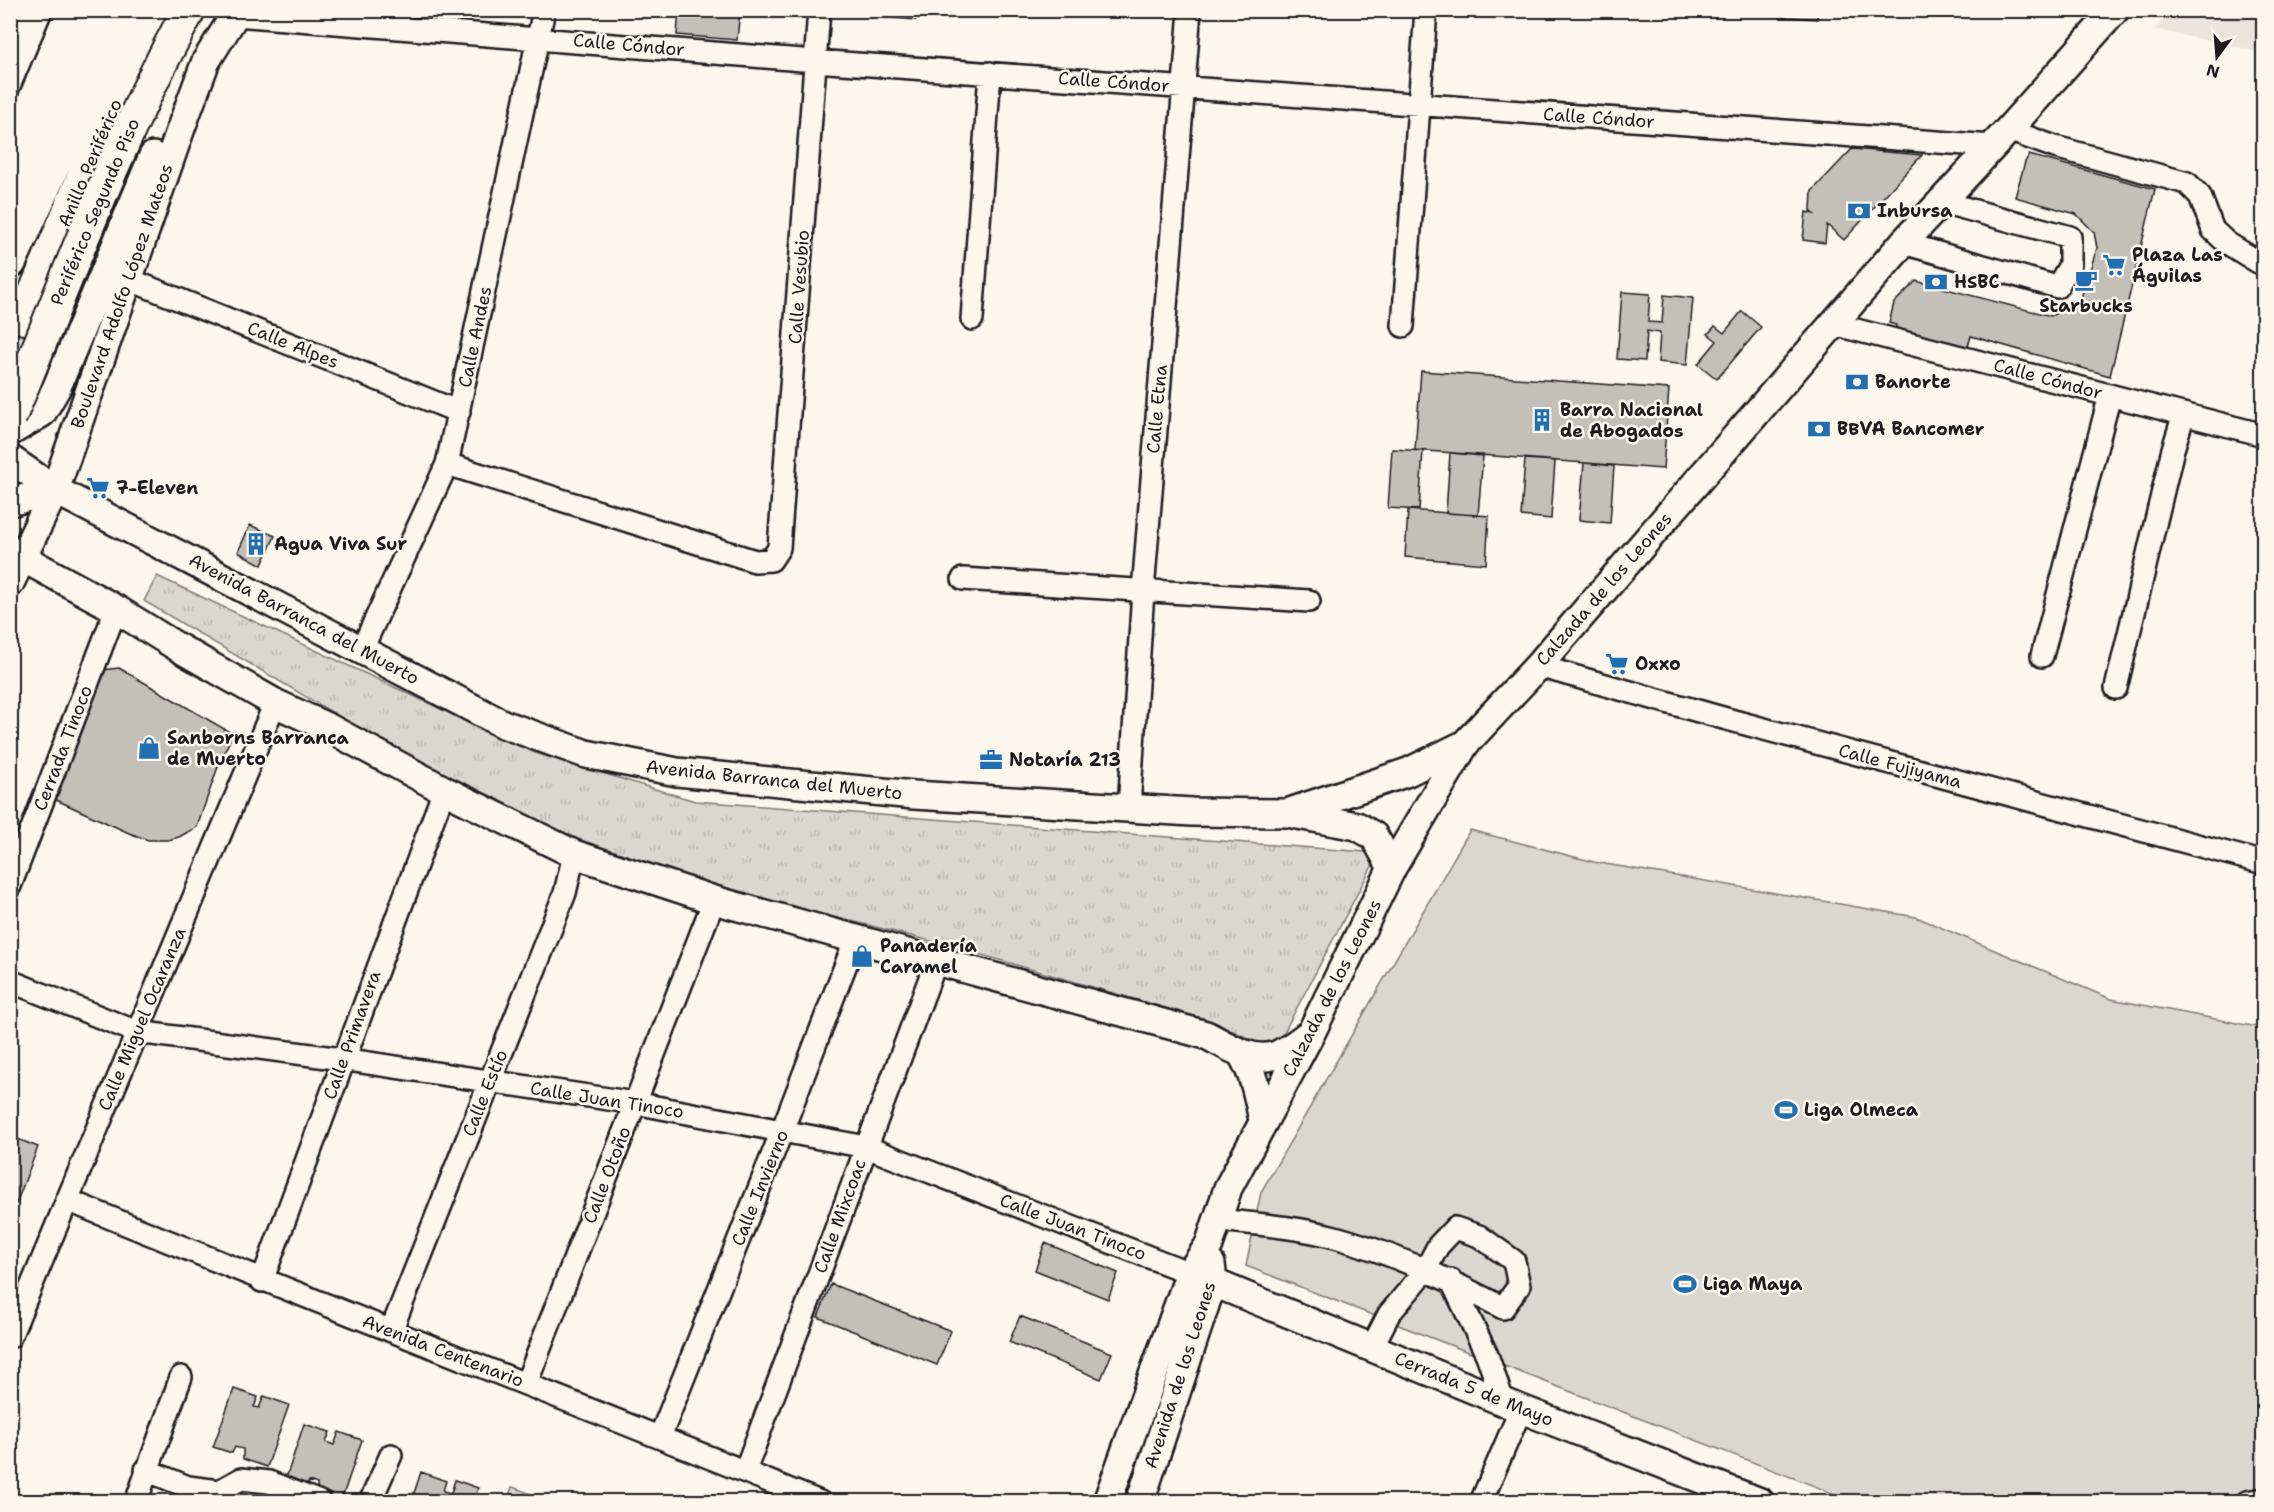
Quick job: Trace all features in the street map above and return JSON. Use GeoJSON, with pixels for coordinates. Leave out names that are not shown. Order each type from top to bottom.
{"type":"FeatureCollection","features":[{"type":"Feature","properties":{"kind":"highway"},"geometry":{"type":"LineString","coordinates":[[10,205],[89,28],[100,10]]}},
{"type":"Feature","properties":{"kind":"highway","name":"Anillo Periférico"},"geometry":{"type":"LineString","coordinates":[[10,262],[110,41],[129,10]]}},
{"type":"Feature","properties":{"kind":"highway","name":"Anillo Periférico"},"geometry":{"type":"LineString","coordinates":[[24,318],[134,58],[160,10]]}},
{"type":"Feature","properties":{"kind":"highway","name":"Periférico Segundo Piso"},"geometry":{"type":"LineString","coordinates":[[10,417],[109,172],[155,72],[189,10]]}},
{"type":"Feature","properties":{"kind":"main road"},"geometry":{"type":"LineString","coordinates":[[10,152],[70,10]]}},
{"type":"Feature","properties":{"kind":"main road","name":"Calzada de los Leones"},"geometry":{"type":"LineString","coordinates":[[1209,1245],[1228,1188],[1311,1033],[1392,868],[1466,744],[1538,666],[1903,243],[2115,10]]}},
{"type":"Feature","properties":{"kind":"main road","name":"Boulevard Adolfo López Mateos"},"geometry":{"type":"LineString","coordinates":[[10,583],[17,555],[55,490],[128,279],[207,62],[237,13]]}},
{"type":"Feature","properties":{"kind":"main road"},"geometry":{"type":"LineString","coordinates":[[10,432],[42,413],[56,389],[166,125],[207,62]]}},
{"type":"Feature","properties":{"kind":"main road"},"geometry":{"type":"LineString","coordinates":[[10,400],[42,413]]}},
{"type":"Feature","properties":{"kind":"main road","name":"Avenida Barranca del Muerto"},"geometry":{"type":"LineString","coordinates":[[10,459],[55,490],[503,724],[597,756],[689,773],[914,795],[1129,808],[1287,813],[1357,826],[1374,836],[1392,868]]}},
{"type":"Feature","properties":{"kind":"main road"},"geometry":{"type":"LineString","coordinates":[[10,502],[55,490]]}},
{"type":"Feature","properties":{"kind":"main road"},"geometry":{"type":"LineString","coordinates":[[17,555],[116,609],[275,703],[329,728],[444,790],[574,854],[714,900],[1206,1035],[1241,1053],[1274,1056],[1311,1033]]}},
{"type":"Feature","properties":{"kind":"main road","name":"Avenida Barranca del Muerto"},"geometry":{"type":"LineString","coordinates":[[1287,813],[1408,772],[1466,744]]}},
{"type":"Feature","properties":{"kind":"main road"},"geometry":{"type":"LineString","coordinates":[[1241,1053],[1253,1077],[1263,1120]]}},
{"type":"Feature","properties":{"kind":"main road","name":"Avenida de los Leones"},"geometry":{"type":"LineString","coordinates":[[1140,1502],[1209,1245]]}},
{"type":"Feature","properties":{"kind":"main road"},"geometry":{"type":"LineString","coordinates":[[1107,1502],[1202,1277]]}},
{"type":"Feature","properties":{"kind":"main road","name":"Cerrada 5 de Mayo"},"geometry":{"type":"LineString","coordinates":[[1202,1277],[1512,1405],[1760,1502]]}},
{"type":"Feature","properties":{"kind":"street","name":"Calle Andes"},"geometry":{"type":"LineString","coordinates":[[362,649],[447,464],[544,10]]}},
{"type":"Feature","properties":{"kind":"street","name":"Calle Vesubio"},"geometry":{"type":"LineString","coordinates":[[447,464],[755,561],[771,560],[779,548],[819,10]]}},
{"type":"Feature","properties":{"kind":"street","name":"Calle Etna"},"geometry":{"type":"LineString","coordinates":[[1129,808],[1143,591],[1190,10]]}},
{"type":"Feature","properties":{"kind":"street"},"geometry":{"type":"LineString","coordinates":[[1403,326],[1426,10]]}},
{"type":"Feature","properties":{"kind":"street","name":"Calle Cóndor"},"geometry":{"type":"LineString","coordinates":[[237,13],[815,61],[1418,104],[2000,138],[2055,147],[2187,183],[2200,196],[2213,230],[2227,243],[2258,262]]}},
{"type":"Feature","properties":{"kind":"street"},"geometry":{"type":"LineString","coordinates":[[972,320],[990,73]]}},
{"type":"Feature","properties":{"kind":"street"},"geometry":{"type":"LineString","coordinates":[[1903,243],[2057,287],[2070,265],[2070,237],[1941,202]]}},
{"type":"Feature","properties":{"kind":"street","name":"Calle Alpes"},"geometry":{"type":"LineString","coordinates":[[128,279],[459,412]]}},
{"type":"Feature","properties":{"kind":"street","name":"Calle Cóndor"},"geometry":{"type":"LineString","coordinates":[[1833,324],[2264,435]]}},
{"type":"Feature","properties":{"kind":"street"},"geometry":{"type":"LineString","coordinates":[[2042,656],[2110,395]]}},
{"type":"Feature","properties":{"kind":"street"},"geometry":{"type":"LineString","coordinates":[[2116,688],[2173,449],[2184,414]]}},
{"type":"Feature","properties":{"kind":"street"},"geometry":{"type":"LineString","coordinates":[[963,579],[1309,601]]}},
{"type":"Feature","properties":{"kind":"street","name":"Cerrada Tinoco"},"geometry":{"type":"LineString","coordinates":[[10,886],[116,609]]}},
{"type":"Feature","properties":{"kind":"street","name":"Calle Fujiyama"},"geometry":{"type":"LineString","coordinates":[[1538,666],[2264,863]]}},
{"type":"Feature","properties":{"kind":"street","name":"Calle Miguel Ocaranza"},"geometry":{"type":"LineString","coordinates":[[10,1337],[275,703]]}},
{"type":"Feature","properties":{"kind":"street","name":"Calle Primavera"},"geometry":{"type":"LineString","coordinates":[[262,1281],[342,1059],[444,790]]}},
{"type":"Feature","properties":{"kind":"street","name":"Calle Estío"},"geometry":{"type":"LineString","coordinates":[[391,1332],[565,893],[574,854]]}},
{"type":"Feature","properties":{"kind":"street","name":"Calle Otoño"},"geometry":{"type":"LineString","coordinates":[[526,1384],[714,900]]}},
{"type":"Feature","properties":{"kind":"street","name":"Calle Invierno"},"geometry":{"type":"LineString","coordinates":[[660,1437],[856,938]]}},
{"type":"Feature","properties":{"kind":"street","name":"Calle Mixcoac"},"geometry":{"type":"LineString","coordinates":[[746,1471],[936,962]]}},
{"type":"Feature","properties":{"kind":"street","name":"Calle Juan Tinoco"},"geometry":{"type":"LineString","coordinates":[[10,981],[137,1032],[342,1059],[635,1103],[866,1147],[1202,1277]]}},
{"type":"Feature","properties":{"kind":"street","name":"Avenida Centenario"},"geometry":{"type":"LineString","coordinates":[[67,1200],[262,1281],[820,1502]]}},
{"type":"Feature","properties":{"kind":"street"},"geometry":{"type":"LineString","coordinates":[[1217,1220],[1271,1226],[1334,1237],[1425,1271],[1451,1280],[1503,1308],[1519,1286],[1514,1261],[1479,1236],[1455,1228],[1438,1246],[1425,1271],[1389,1314],[1372,1347]]}},
{"type":"Feature","properties":{"kind":"street"},"geometry":{"type":"LineString","coordinates":[[1451,1280],[1512,1405],[1481,1502]]}},
{"type":"Feature","properties":{"kind":"street"},"geometry":{"type":"LineString","coordinates":[[136,1502],[181,1377]]}},
{"type":"Feature","properties":{"kind":"street"},"geometry":{"type":"LineString","coordinates":[[370,1502],[391,1455]]}},
{"type":"Feature","properties":{"kind":"street"},"geometry":{"type":"LineString","coordinates":[[146,1470],[188,1487],[219,1491],[241,1479],[269,1482],[320,1502]]}},
{"type":"Feature","properties":{"kind":"street"},"geometry":{"type":"LineString","coordinates":[[2247,1502],[2264,1499]]}},
{"type":"Feature","properties":{"kind":"shaded area"},"geometry":{"type":"Polygon","coordinates":[[[2172,11],[2263,11],[2263,53],[2154,29],[2172,11]]]}},
{"type":"Feature","properties":{"kind":"green space"},"geometry":{"type":"Polygon","coordinates":[[[157,576],[535,753],[695,801],[1379,853],[1274,1051],[1217,1023],[958,948],[723,892],[608,855],[450,782],[144,601],[157,576]]]}},
{"type":"Feature","properties":{"kind":"green space","name":"Liga Olmeca"},"geometry":{"type":"Polygon","coordinates":[[[1470,830],[1594,862],[1916,917],[2111,999],[2263,1028],[2263,1501],[1853,1501],[1246,1266],[1261,1192],[1470,830]]]}},
{"type":"Feature","properties":{"kind":"green space"},"geometry":{"type":"Polygon","coordinates":[[[513,1487],[549,1501],[507,1501],[513,1487]]]}},
{"type":"Feature","properties":{"kind":"building"},"geometry":{"type":"Polygon","coordinates":[[[679,10],[740,10],[737,40],[677,35],[679,10]]]}},
{"type":"Feature","properties":{"kind":"building"},"geometry":{"type":"Polygon","coordinates":[[[833,10],[917,10],[916,20],[833,13],[833,10]]]}},
{"type":"Feature","properties":{"kind":"building"},"geometry":{"type":"Polygon","coordinates":[[[1695,10],[1818,10],[1817,19],[1695,10]]]}},
{"type":"Feature","properties":{"kind":"building"},"geometry":{"type":"Polygon","coordinates":[[[1852,149],[1922,155],[1844,240],[1827,225],[1825,243],[1803,240],[1806,212],[1814,214],[1811,211],[1812,191],[1852,149]]]}},
{"type":"Feature","properties":{"kind":"building","name":"Plaza Las Águilas"},"geometry":{"type":"Polygon","coordinates":[[[2029,155],[2155,189],[2110,376],[1971,336],[1967,350],[1895,331],[1896,325],[1889,323],[1894,303],[1916,281],[2051,316],[2080,301],[2097,248],[2094,232],[2076,214],[2015,197],[2029,155]]]}},
{"type":"Feature","properties":{"kind":"building"},"geometry":{"type":"Polygon","coordinates":[[[1622,292],[1650,294],[1648,322],[1662,323],[1664,295],[1693,298],[1687,365],[1658,362],[1660,333],[1647,331],[1645,361],[1617,359],[1622,292]]]}},
{"type":"Feature","properties":{"kind":"building"},"geometry":{"type":"Polygon","coordinates":[[[1742,311],[1761,327],[1717,379],[1698,364],[1717,341],[1708,334],[1715,326],[1724,333],[1742,311]]]}},
{"type":"Feature","properties":{"kind":"building","name":"Barra Nacional de Abogados"},"geometry":{"type":"Polygon","coordinates":[[[1421,371],[1669,389],[1663,469],[1415,450],[1421,371]]]}},
{"type":"Feature","properties":{"kind":"building"},"geometry":{"type":"Polygon","coordinates":[[[1392,449],[1423,451],[1419,510],[1388,508],[1392,449]]]}},
{"type":"Feature","properties":{"kind":"building"},"geometry":{"type":"Polygon","coordinates":[[[1450,453],[1483,456],[1478,515],[1446,513],[1450,453]]]}},
{"type":"Feature","properties":{"kind":"building"},"geometry":{"type":"Polygon","coordinates":[[[1525,459],[1555,461],[1551,519],[1521,516],[1525,459]]]}},
{"type":"Feature","properties":{"kind":"building"},"geometry":{"type":"Polygon","coordinates":[[[1584,463],[1614,466],[1610,523],[1579,520],[1584,463]]]}},
{"type":"Feature","properties":{"kind":"building"},"geometry":{"type":"Polygon","coordinates":[[[1408,510],[1489,516],[1486,564],[1405,557],[1408,510]]]}},
{"type":"Feature","properties":{"kind":"building","name":"Agua Viva Sur"},"geometry":{"type":"Polygon","coordinates":[[[250,525],[275,536],[262,565],[238,552],[250,525]]]}},
{"type":"Feature","properties":{"kind":"building","name":"Sanborns Barranca de Muerto"},"geometry":{"type":"Polygon","coordinates":[[[119,668],[233,734],[220,761],[197,827],[179,837],[168,840],[148,840],[52,798],[102,670],[119,668]]]}},
{"type":"Feature","properties":{"kind":"building"},"geometry":{"type":"Polygon","coordinates":[[[10,1136],[38,1147],[16,1204],[10,1202],[10,1136]]]}},
{"type":"Feature","properties":{"kind":"building"},"geometry":{"type":"Polygon","coordinates":[[[1045,1243],[1118,1273],[1108,1299],[1035,1270],[1045,1243]]]}},
{"type":"Feature","properties":{"kind":"building"},"geometry":{"type":"Polygon","coordinates":[[[831,1284],[951,1331],[937,1365],[818,1317],[831,1284]]]}},
{"type":"Feature","properties":{"kind":"building"},"geometry":{"type":"Polygon","coordinates":[[[1020,1316],[1112,1353],[1101,1379],[1009,1342],[1020,1316]]]}},
{"type":"Feature","properties":{"kind":"building"},"geometry":{"type":"Polygon","coordinates":[[[234,1389],[258,1397],[254,1407],[259,1408],[264,1396],[289,1405],[267,1467],[243,1459],[243,1449],[235,1447],[232,1453],[213,1447],[234,1389]]]}},
{"type":"Feature","properties":{"kind":"building"},"geometry":{"type":"Polygon","coordinates":[[[304,1424],[330,1432],[326,1442],[334,1445],[339,1432],[362,1440],[341,1501],[318,1494],[317,1484],[309,1481],[307,1488],[285,1481],[304,1424]]]}},
{"type":"Feature","properties":{"kind":"building"},"geometry":{"type":"Polygon","coordinates":[[[421,1472],[446,1481],[443,1491],[451,1493],[455,1480],[478,1488],[474,1502],[411,1502],[421,1472]]]}},
{"type":"Feature","properties":{"kind":"tunnel"},"geometry":{"type":"LineString","coordinates":[[10,350],[24,318]]}},
{"type":"Feature","properties":{"kind":"place","name":"Inbursa"},"geometry":{"type":"Point","coordinates":[1859,211]}},
{"type":"Feature","properties":{"kind":"place","name":"Plaza Las Águilas"},"geometry":{"type":"Point","coordinates":[2114,265]}},
{"type":"Feature","properties":{"kind":"place","name":"Starbucks"},"geometry":{"type":"Point","coordinates":[2086,280]}},
{"type":"Feature","properties":{"kind":"place","name":"HSBC"},"geometry":{"type":"Point","coordinates":[1936,282]}},
{"type":"Feature","properties":{"kind":"place","name":"Banorte"},"geometry":{"type":"Point","coordinates":[1857,382]}},
{"type":"Feature","properties":{"kind":"place","name":"Barra Nacional de Abogados"},"geometry":{"type":"Point","coordinates":[1542,420]}},
{"type":"Feature","properties":{"kind":"place","name":"BBVA Bancomer"},"geometry":{"type":"Point","coordinates":[1819,429]}},
{"type":"Feature","properties":{"kind":"place","name":"7-Eleven"},"geometry":{"type":"Point","coordinates":[98,488]}},
{"type":"Feature","properties":{"kind":"place","name":"Agua Viva Sur"},"geometry":{"type":"Point","coordinates":[256,544]}},
{"type":"Feature","properties":{"kind":"place","name":"Oxxo"},"geometry":{"type":"Point","coordinates":[1617,664]}},
{"type":"Feature","properties":{"kind":"place","name":"Sanborns Barranca de Muerto"},"geometry":{"type":"Point","coordinates":[149,748]}},
{"type":"Feature","properties":{"kind":"place","name":"Notaría 213"},"geometry":{"type":"Point","coordinates":[991,760]}},
{"type":"Feature","properties":{"kind":"place","name":"Panadería Caramel"},"geometry":{"type":"Point","coordinates":[862,956]}},
{"type":"Feature","properties":{"kind":"place","name":"Liga Olmeca"},"geometry":{"type":"Point","coordinates":[1786,1110]}},
{"type":"Feature","properties":{"kind":"place","name":"Liga Maya"},"geometry":{"type":"Point","coordinates":[1685,1284]}}]}
